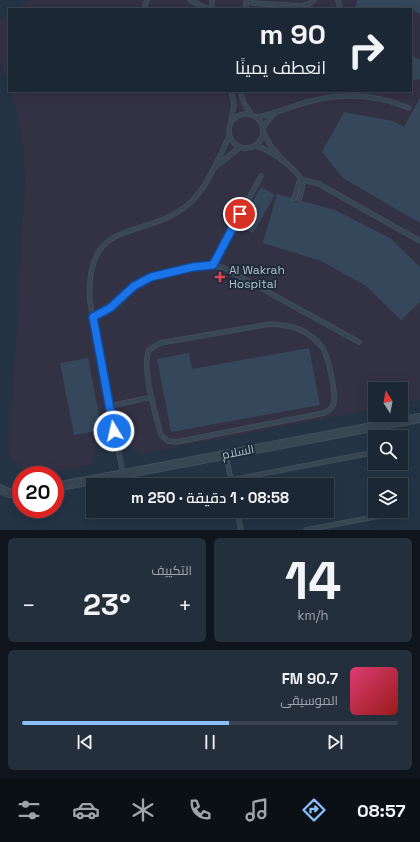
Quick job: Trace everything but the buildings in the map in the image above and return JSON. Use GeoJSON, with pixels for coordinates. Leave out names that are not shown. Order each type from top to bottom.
{"type":"FeatureCollection","features":[{"type":"Feature","properties":{"kind":"street","name":"السلام"},"geometry":{"type":"LineString","coordinates":[[64,485],[420,418]]}},
{"type":"Feature","properties":{"kind":"street"},"geometry":{"type":"LineString","coordinates":[[0,489],[12,493]]}},
{"type":"Feature","properties":{"kind":"lane"},"geometry":{"type":"LineString","coordinates":[[190,0],[206,8]]}},
{"type":"Feature","properties":{"kind":"lane"},"geometry":{"type":"LineString","coordinates":[[247,0],[252,2],[301,6],[314,0]]}},
{"type":"Feature","properties":{"kind":"lane"},"geometry":{"type":"LineString","coordinates":[[123,474],[93,317],[89,286],[90,273],[94,260],[102,248],[114,237],[126,231],[166,219],[179,211],[196,196],[214,167],[229,137],[234,104],[231,92]]}},
{"type":"Feature","properties":{"kind":"lane"},"geometry":{"type":"LineString","coordinates":[[240,92],[250,114]]}},
{"type":"Feature","properties":{"kind":"lane"},"geometry":{"type":"LineString","coordinates":[[256,117],[307,102],[354,96],[391,101],[408,108]]}},
{"type":"Feature","properties":{"kind":"lane"},"geometry":{"type":"LineString","coordinates":[[263,127],[276,112]]}},
{"type":"Feature","properties":{"kind":"lane"},"geometry":{"type":"LineString","coordinates":[[231,123],[239,115],[250,114],[256,117],[263,127],[264,133],[270,145],[296,172],[300,179],[297,199]]}},
{"type":"Feature","properties":{"kind":"lane"},"geometry":{"type":"LineString","coordinates":[[229,137],[235,145],[239,148],[245,149],[256,146],[263,138],[264,133]]}},
{"type":"Feature","properties":{"kind":"lane"},"geometry":{"type":"LineString","coordinates":[[256,146],[265,149],[286,163]]}},
{"type":"Feature","properties":{"kind":"lane"},"geometry":{"type":"LineString","coordinates":[[214,167],[239,148]]}},
{"type":"Feature","properties":{"kind":"lane"},"geometry":{"type":"LineString","coordinates":[[213,265],[261,176]]}},
{"type":"Feature","properties":{"kind":"lane"},"geometry":{"type":"LineString","coordinates":[[300,179],[319,184],[420,241]]}},
{"type":"Feature","properties":{"kind":"lane"},"geometry":{"type":"LineString","coordinates":[[93,317],[110,308],[134,286],[151,277],[193,267],[213,265],[224,268],[359,342]]}},
{"type":"Feature","properties":{"kind":"lane"},"geometry":{"type":"LineString","coordinates":[[270,324],[285,325],[295,328],[306,333],[321,346],[325,353],[335,398],[332,408],[324,413],[176,442],[168,441],[161,435],[152,398],[146,360],[149,350],[153,346],[167,342],[270,324]]}},
{"type":"Feature","properties":{"kind":"lane"},"geometry":{"type":"LineString","coordinates":[[110,406],[152,398]]}},
{"type":"Feature","properties":{"kind":"lane"},"geometry":{"type":"LineString","coordinates":[[226,454],[231,478]]}},
{"type":"Feature","properties":{"kind":"lane"},"geometry":{"type":"LineString","coordinates":[[241,478],[366,454]]}},
{"type":"Feature","properties":{"kind":"lane"},"geometry":{"type":"LineString","coordinates":[[238,518],[241,530]]}},
{"type":"Feature","properties":{"kind":"lane"},"geometry":{"type":"LineString","coordinates":[[306,530],[369,518]]}},
{"type":"Feature","properties":{"kind":"shaded area","name":"Al Wakrah Hospital"},"geometry":{"type":"Polygon","coordinates":[[[29,0],[420,0],[420,400],[408,403],[408,382],[368,382],[368,410],[140,454],[128,441],[97,447],[92,464],[64,470],[64,466],[20,466],[9,456],[25,182],[23,145],[12,92],[412,92],[412,8],[17,8],[29,0]]]}},
{"type":"Feature","properties":{"kind":"shaded area"},"geometry":{"type":"Polygon","coordinates":[[[8,14],[8,81],[0,61],[0,19],[8,14]]]}},
{"type":"Feature","properties":{"kind":"place","name":"Al Wakrah Hospital"},"geometry":{"type":"Point","coordinates":[220,277]}},
{"type":"Feature","properties":{"kind":"route"},"geometry":{"type":"LineString","coordinates":[[114,431],[93,317],[110,308],[134,286],[151,277],[193,267],[213,265],[240,214]]}}]}
